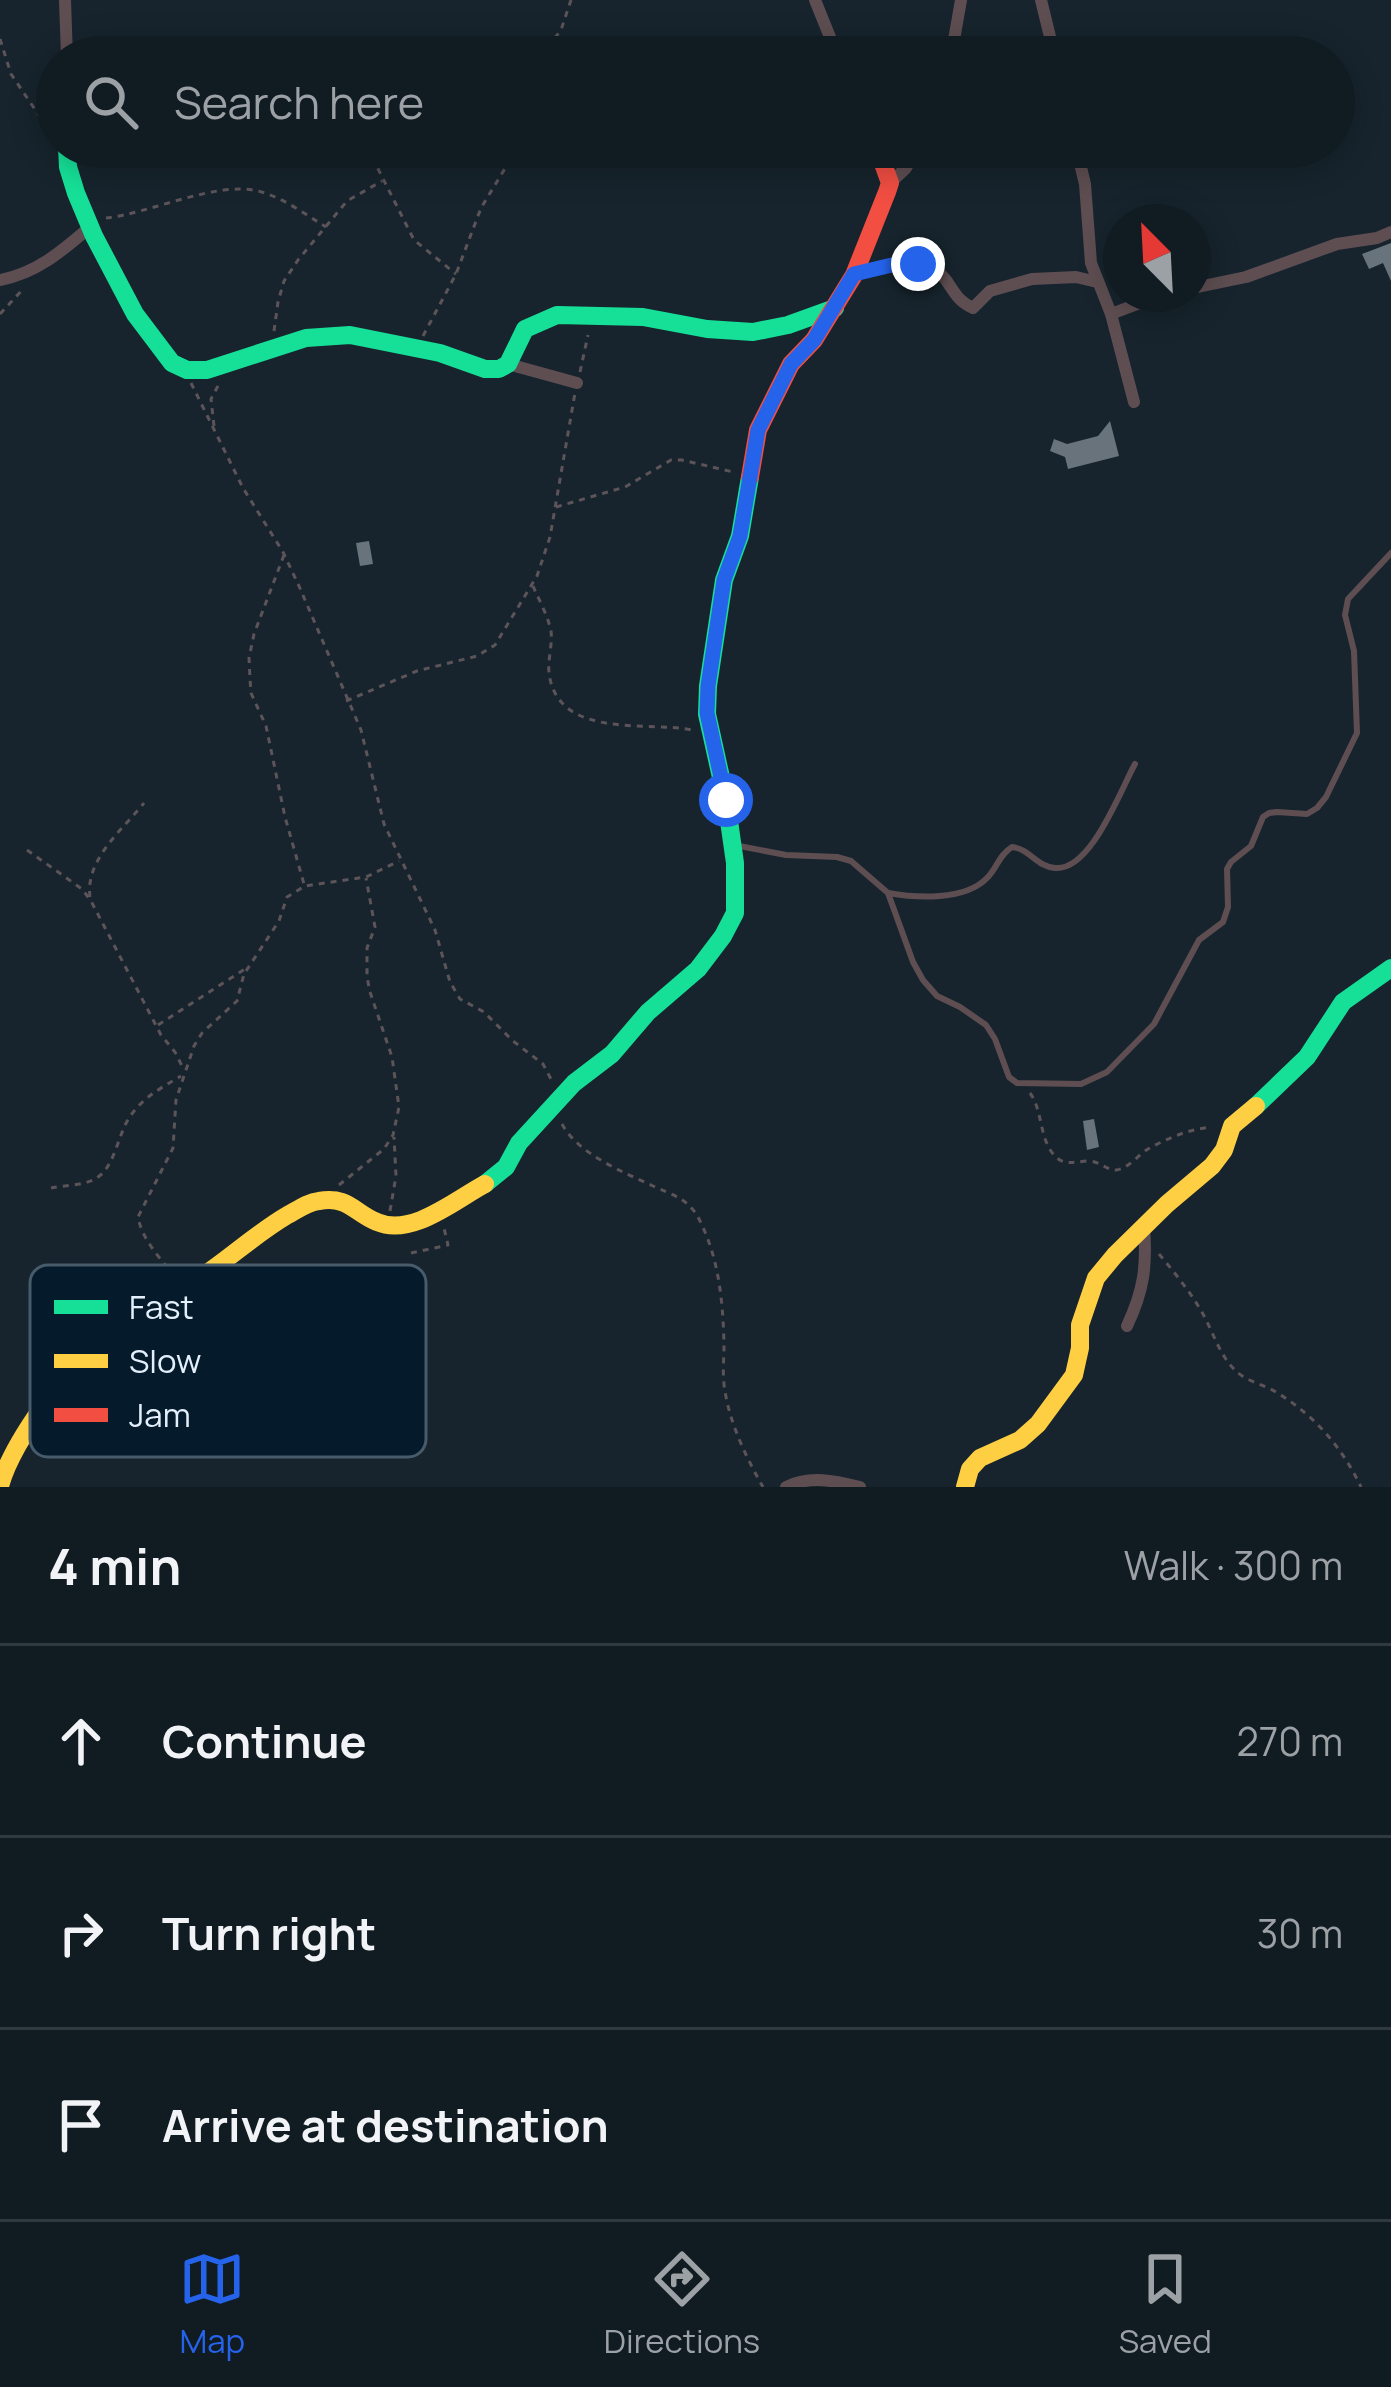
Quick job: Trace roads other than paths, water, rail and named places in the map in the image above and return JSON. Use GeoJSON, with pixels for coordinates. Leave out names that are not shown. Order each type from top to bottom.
{"type":"FeatureCollection","features":[{"type":"Feature","properties":{"kind":"street"},"geometry":{"type":"LineString","coordinates":[[64,0],[66,36]]}},
{"type":"Feature","properties":{"kind":"street"},"geometry":{"type":"LineString","coordinates":[[815,0],[830,36]]}},
{"type":"Feature","properties":{"kind":"street"},"geometry":{"type":"LineString","coordinates":[[955,36],[961,0]]}},
{"type":"Feature","properties":{"kind":"street"},"geometry":{"type":"LineString","coordinates":[[1041,0],[1050,36]]}},
{"type":"Feature","properties":{"kind":"street"},"geometry":{"type":"LineString","coordinates":[[68,168],[88,222],[135,314],[172,363],[188,370],[207,370],[306,338],[350,335],[499,369],[508,364],[525,329],[557,315],[644,316],[707,329],[753,332],[835,308]]}},
{"type":"Feature","properties":{"kind":"street"},"geometry":{"type":"LineString","coordinates":[[885,168],[890,183]]}},
{"type":"Feature","properties":{"kind":"street"},"geometry":{"type":"LineString","coordinates":[[218,1265],[258,1232],[320,1200],[347,1202],[365,1216],[397,1226],[416,1222],[500,1175],[519,1143],[556,1102],[698,969],[723,936],[735,913],[732,844],[707,700],[724,580],[740,536],[758,430],[791,364],[835,308],[854,274],[890,183],[906,168]]}},
{"type":"Feature","properties":{"kind":"street"},"geometry":{"type":"LineString","coordinates":[[1081,168],[1090,254],[1134,402]]}},
{"type":"Feature","properties":{"kind":"street"},"geometry":{"type":"LineString","coordinates":[[0,280],[39,267],[88,222]]}},
{"type":"Feature","properties":{"kind":"street"},"geometry":{"type":"LineString","coordinates":[[1211,283],[1246,278],[1343,242],[1391,232]]}},
{"type":"Feature","properties":{"kind":"street"},"geometry":{"type":"LineString","coordinates":[[854,274],[918,264],[943,275],[958,300],[971,308],[990,291],[1032,279],[1069,277],[1097,282]]}},
{"type":"Feature","properties":{"kind":"street"},"geometry":{"type":"LineString","coordinates":[[1111,314],[1116,312]]}},
{"type":"Feature","properties":{"kind":"street"},"geometry":{"type":"LineString","coordinates":[[508,364],[578,383]]}},
{"type":"Feature","properties":{"kind":"street"},"geometry":{"type":"LineString","coordinates":[[965,1487],[980,1457],[1020,1440],[1038,1424],[1074,1375],[1080,1325],[1096,1278],[1212,1166],[1232,1126],[1307,1058],[1343,1002],[1391,968]]}},
{"type":"Feature","properties":{"kind":"street"},"geometry":{"type":"LineString","coordinates":[[1127,1326],[1142,1295],[1145,1232]]}},
{"type":"Feature","properties":{"kind":"street"},"geometry":{"type":"LineString","coordinates":[[0,1481],[30,1429]]}},
{"type":"Feature","properties":{"kind":"street"},"geometry":{"type":"LineString","coordinates":[[786,1487],[817,1480],[860,1487]]}},
{"type":"Feature","properties":{"kind":"lane"},"geometry":{"type":"LineString","coordinates":[[888,893],[923,980],[937,996],[986,1025],[1009,1077],[1017,1083],[1081,1084],[1107,1072],[1154,1024],[1198,940],[1223,922],[1228,908],[1228,869],[1251,846],[1263,817],[1269,812],[1307,814],[1326,797],[1357,733],[1354,651],[1345,606],[1391,553]]}},
{"type":"Feature","properties":{"kind":"lane"},"geometry":{"type":"LineString","coordinates":[[732,844],[786,855],[837,857],[851,862],[888,893],[908,897],[972,889],[985,881],[1004,852],[1012,848],[1028,851],[1052,868],[1073,864],[1098,836],[1135,764]]}}]}
